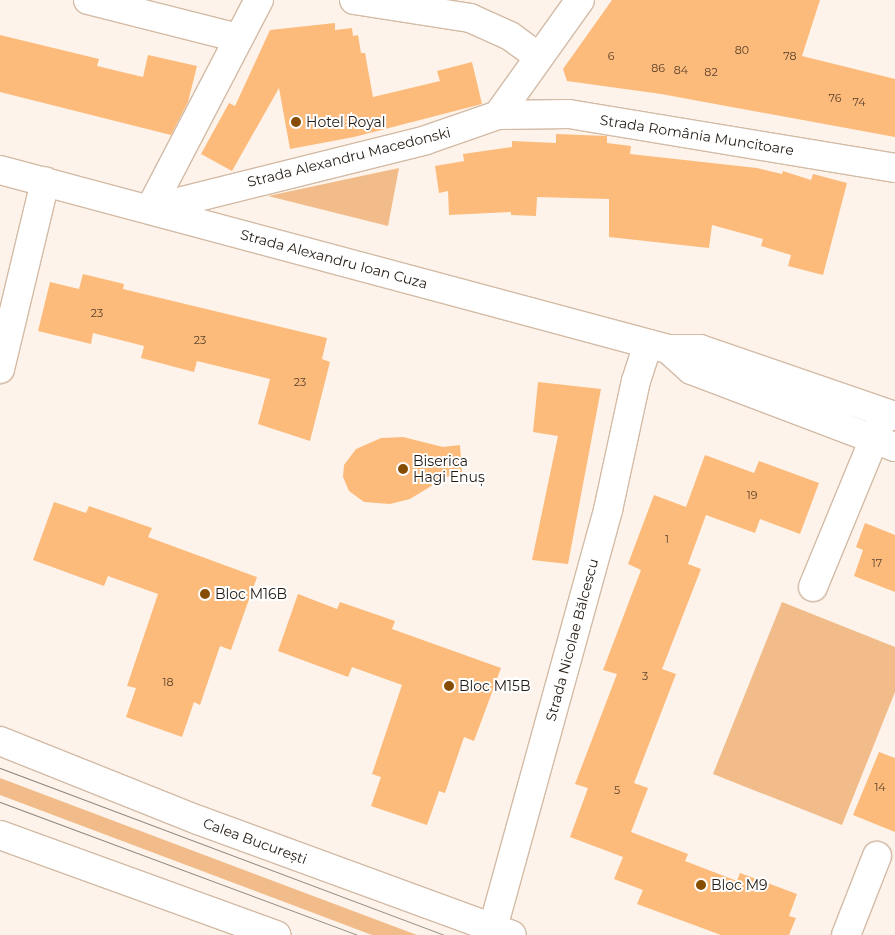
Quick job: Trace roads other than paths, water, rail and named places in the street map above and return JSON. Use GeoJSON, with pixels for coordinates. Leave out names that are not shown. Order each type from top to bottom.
{"type":"FeatureCollection","features":[{"type":"Feature","properties":{"kind":"street"},"geometry":{"type":"LineString","coordinates":[[88,0],[238,38]]}},
{"type":"Feature","properties":{"kind":"street"},"geometry":{"type":"LineString","coordinates":[[150,209],[258,0]]}},
{"type":"Feature","properties":{"kind":"street"},"geometry":{"type":"LineString","coordinates":[[354,0],[470,18],[510,36],[538,56]]}},
{"type":"Feature","properties":{"kind":"street"},"geometry":{"type":"LineString","coordinates":[[498,115],[538,56],[580,0]]}},
{"type":"Feature","properties":{"kind":"street","name":"Strada România Muncitoare"},"geometry":{"type":"LineString","coordinates":[[498,115],[569,114],[895,168]]}},
{"type":"Feature","properties":{"kind":"street","name":"Strada Alexandru Macedonski"},"geometry":{"type":"LineString","coordinates":[[150,209],[426,140],[498,115]]}},
{"type":"Feature","properties":{"kind":"street","name":"Strada Alexandru Ioan Cuza"},"geometry":{"type":"LineString","coordinates":[[0,170],[658,347],[700,349],[890,414]]}},
{"type":"Feature","properties":{"kind":"street"},"geometry":{"type":"LineString","coordinates":[[0,369],[45,181]]}},
{"type":"Feature","properties":{"kind":"street","name":"Strada Alexandru Ioan Cuza"},"geometry":{"type":"LineString","coordinates":[[658,347],[691,370],[884,443]]}},
{"type":"Feature","properties":{"kind":"street","name":"Strada Nicolae Bălcescu"},"geometry":{"type":"LineString","coordinates":[[499,933],[608,510],[636,382],[658,347]]}},
{"type":"Feature","properties":{"kind":"street"},"geometry":{"type":"LineString","coordinates":[[813,586],[884,443],[890,414]]}},
{"type":"Feature","properties":{"kind":"street","name":"Calea București"},"geometry":{"type":"LineString","coordinates":[[0,741],[198,820],[499,933]]}},
{"type":"Feature","properties":{"kind":"street"},"geometry":{"type":"LineString","coordinates":[[0,834],[276,935]]}},
{"type":"Feature","properties":{"kind":"street"},"geometry":{"type":"LineString","coordinates":[[846,935],[877,856]]}},
{"type":"Feature","properties":{"kind":"tram line"},"geometry":{"type":"LineString","coordinates":[[0,768],[445,935]]}},
{"type":"Feature","properties":{"kind":"tram line"},"geometry":{"type":"LineString","coordinates":[[0,802],[358,935]]}},
{"type":"Feature","properties":{"kind":"place","name":"Hotel Royal"},"geometry":{"type":"Point","coordinates":[296,122]}},
{"type":"Feature","properties":{"kind":"place","name":"Biserica Hagi Enuș"},"geometry":{"type":"Point","coordinates":[403,469]}},
{"type":"Feature","properties":{"kind":"place","name":"Bloc M16B"},"geometry":{"type":"Point","coordinates":[205,594]}},
{"type":"Feature","properties":{"kind":"place","name":"Bloc M15B"},"geometry":{"type":"Point","coordinates":[449,686]}},
{"type":"Feature","properties":{"kind":"place","name":"Bloc M9"},"geometry":{"type":"Point","coordinates":[701,885]}}]}
